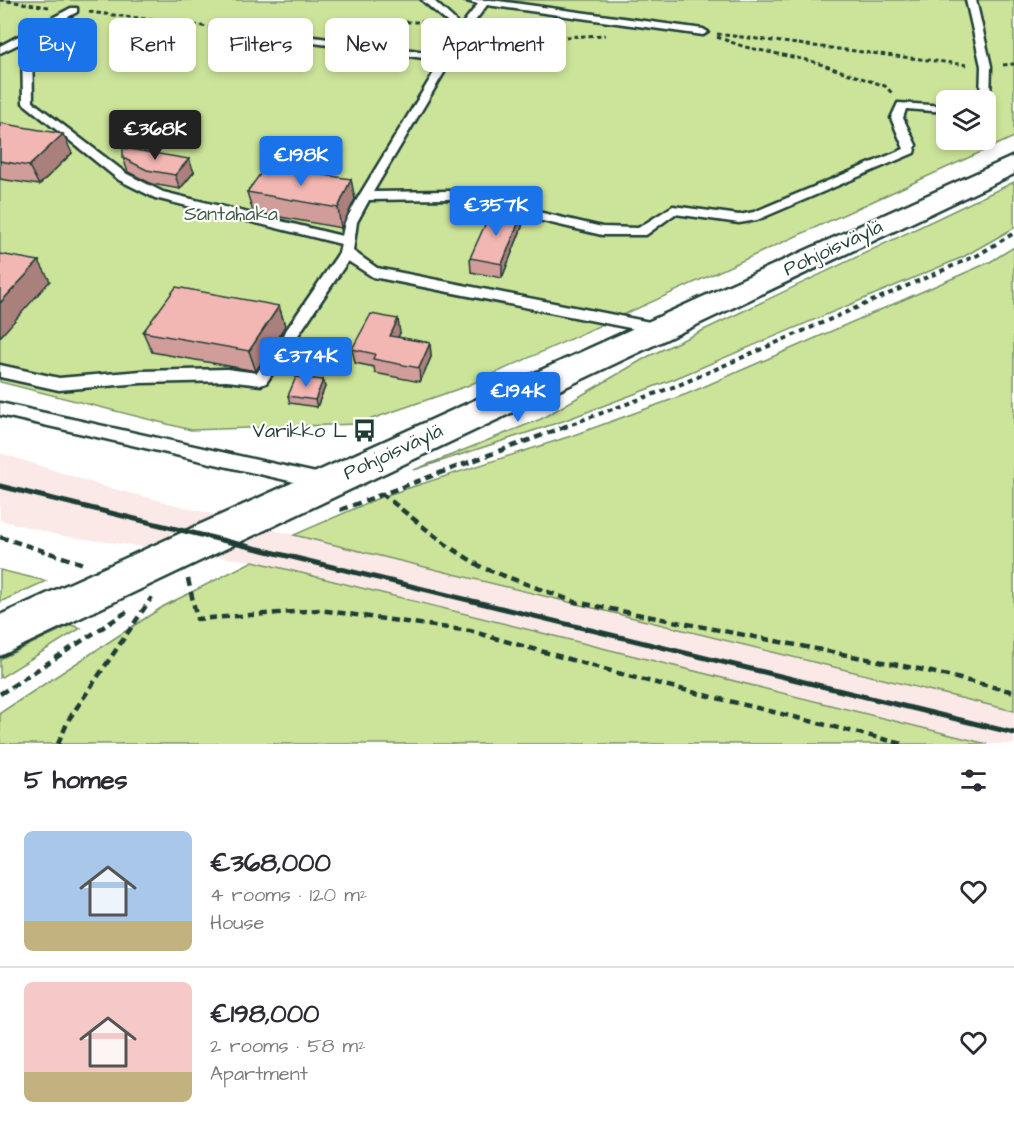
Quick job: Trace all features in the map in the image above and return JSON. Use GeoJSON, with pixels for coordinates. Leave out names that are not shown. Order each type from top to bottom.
{"type":"FeatureCollection","features":[{"type":"Feature","properties":{"kind":"main road","name":"Pohjoisväylä"},"geometry":{"type":"LineString","coordinates":[[0,636],[135,595],[333,497],[660,329],[1014,164]]}},
{"type":"Feature","properties":{"kind":"lane"},"geometry":{"type":"LineString","coordinates":[[427,0],[448,18]]}},
{"type":"Feature","properties":{"kind":"lane"},"geometry":{"type":"LineString","coordinates":[[468,0],[703,32]]}},
{"type":"Feature","properties":{"kind":"lane"},"geometry":{"type":"LineString","coordinates":[[971,0],[986,66],[985,90]]}},
{"type":"Feature","properties":{"kind":"lane"},"geometry":{"type":"LineString","coordinates":[[472,18],[485,1]]}},
{"type":"Feature","properties":{"kind":"lane"},"geometry":{"type":"LineString","coordinates":[[60,18],[74,10]]}},
{"type":"Feature","properties":{"kind":"lane"},"geometry":{"type":"LineString","coordinates":[[313,40],[421,54]]}},
{"type":"Feature","properties":{"kind":"lane"},"geometry":{"type":"LineString","coordinates":[[0,50],[18,41]]}},
{"type":"Feature","properties":{"kind":"lane"},"geometry":{"type":"LineString","coordinates":[[27,72],[28,103],[123,177],[159,195],[347,247],[373,272],[660,329]]}},
{"type":"Feature","properties":{"kind":"lane"},"geometry":{"type":"LineString","coordinates":[[0,370],[59,384],[227,375],[261,379],[347,247],[351,222],[439,72]]}},
{"type":"Feature","properties":{"kind":"lane"},"geometry":{"type":"LineString","coordinates":[[365,196],[449,195],[602,231],[641,232],[673,210],[739,219],[757,216],[910,151],[910,145],[897,117],[902,105],[936,108]]}},
{"type":"Feature","properties":{"kind":"lane"},"geometry":{"type":"LineString","coordinates":[[0,409],[333,497]]}},
{"type":"Feature","properties":{"kind":"path"},"geometry":{"type":"LineString","coordinates":[[0,0],[208,27]]}},
{"type":"Feature","properties":{"kind":"path"},"geometry":{"type":"LineString","coordinates":[[703,32],[745,47],[812,61],[885,86],[902,105]]}},
{"type":"Feature","properties":{"kind":"path"},"geometry":{"type":"LineString","coordinates":[[333,497],[381,493],[680,386],[967,260],[1014,233]]}},
{"type":"Feature","properties":{"kind":"path"},"geometry":{"type":"LineString","coordinates":[[381,493],[445,544],[483,568],[575,602],[919,669],[1014,692]]}},
{"type":"Feature","properties":{"kind":"path"},"geometry":{"type":"LineString","coordinates":[[0,537],[135,595],[154,594],[69,719],[58,744]]}},
{"type":"Feature","properties":{"kind":"path"},"geometry":{"type":"LineString","coordinates":[[180,582],[197,574]]}},
{"type":"Feature","properties":{"kind":"path"},"geometry":{"type":"LineString","coordinates":[[188,578],[197,619],[320,610],[470,631],[632,677],[903,744]]}},
{"type":"Feature","properties":{"kind":"path"},"geometry":{"type":"LineString","coordinates":[[0,694],[135,595]]}},
{"type":"Feature","properties":{"kind":"shaded area"},"geometry":{"type":"Polygon","coordinates":[[[0,453],[106,487],[294,535],[1014,711],[1014,744],[987,744],[258,562],[62,536],[0,520],[0,453]]]}},
{"type":"Feature","properties":{"kind":"green space","name":"Santahaka"},"geometry":{"type":"Polygon","coordinates":[[[0,0],[1014,0],[1014,137],[996,145],[996,90],[936,90],[936,150],[985,150],[467,386],[357,424],[191,430],[0,382],[0,0]]]}},
{"type":"Feature","properties":{"kind":"green space"},"geometry":{"type":"Polygon","coordinates":[[[1014,182],[1014,228],[963,257],[674,379],[563,421],[414,470],[541,419],[647,357],[1014,182]]]}},
{"type":"Feature","properties":{"kind":"green space"},"geometry":{"type":"Polygon","coordinates":[[[1014,247],[1014,711],[294,535],[381,497],[571,436],[687,394],[990,262],[1014,247]]]}},
{"type":"Feature","properties":{"kind":"green space"},"geometry":{"type":"Polygon","coordinates":[[[253,561],[987,744],[0,744],[0,713],[164,606],[253,561]]]}},
{"type":"Feature","properties":{"kind":"green space"},"geometry":{"type":"Polygon","coordinates":[[[0,570],[46,581],[0,602],[0,570]]]}},
{"type":"Feature","properties":{"kind":"green space"},"geometry":{"type":"Polygon","coordinates":[[[71,625],[81,628],[0,678],[0,659],[71,625]]]}},
{"type":"Feature","properties":{"kind":"building"},"geometry":{"type":"Polygon","coordinates":[[[0,123],[63,134],[29,166],[0,161],[0,123]]]}},
{"type":"Feature","properties":{"kind":"building"},"geometry":{"type":"Polygon","coordinates":[[[123,148],[189,159],[175,175],[147,170],[123,158],[123,148]]]}},
{"type":"Feature","properties":{"kind":"building"},"geometry":{"type":"Polygon","coordinates":[[[266,166],[351,179],[338,208],[247,192],[266,166]]]}},
{"type":"Feature","properties":{"kind":"building"},"geometry":{"type":"Polygon","coordinates":[[[492,209],[522,214],[502,264],[470,258],[492,209]]]}},
{"type":"Feature","properties":{"kind":"building"},"geometry":{"type":"Polygon","coordinates":[[[0,254],[39,261],[0,303],[0,254]]]}},
{"type":"Feature","properties":{"kind":"building"},"geometry":{"type":"Polygon","coordinates":[[[176,287],[279,306],[249,351],[143,332],[176,287]]]}},
{"type":"Feature","properties":{"kind":"building"},"geometry":{"type":"Polygon","coordinates":[[[371,314],[398,319],[390,336],[430,343],[419,368],[373,359],[375,354],[352,349],[371,314]]]}},
{"type":"Feature","properties":{"kind":"building"},"geometry":{"type":"Polygon","coordinates":[[[296,377],[323,380],[315,400],[288,396],[296,377]]]}},
{"type":"Feature","properties":{"kind":"railway"},"geometry":{"type":"LineString","coordinates":[[0,486],[1014,733]]}},
{"type":"Feature","properties":{"kind":"place","name":"Varikko L"},"geometry":{"type":"Point","coordinates":[365,431]}}]}
